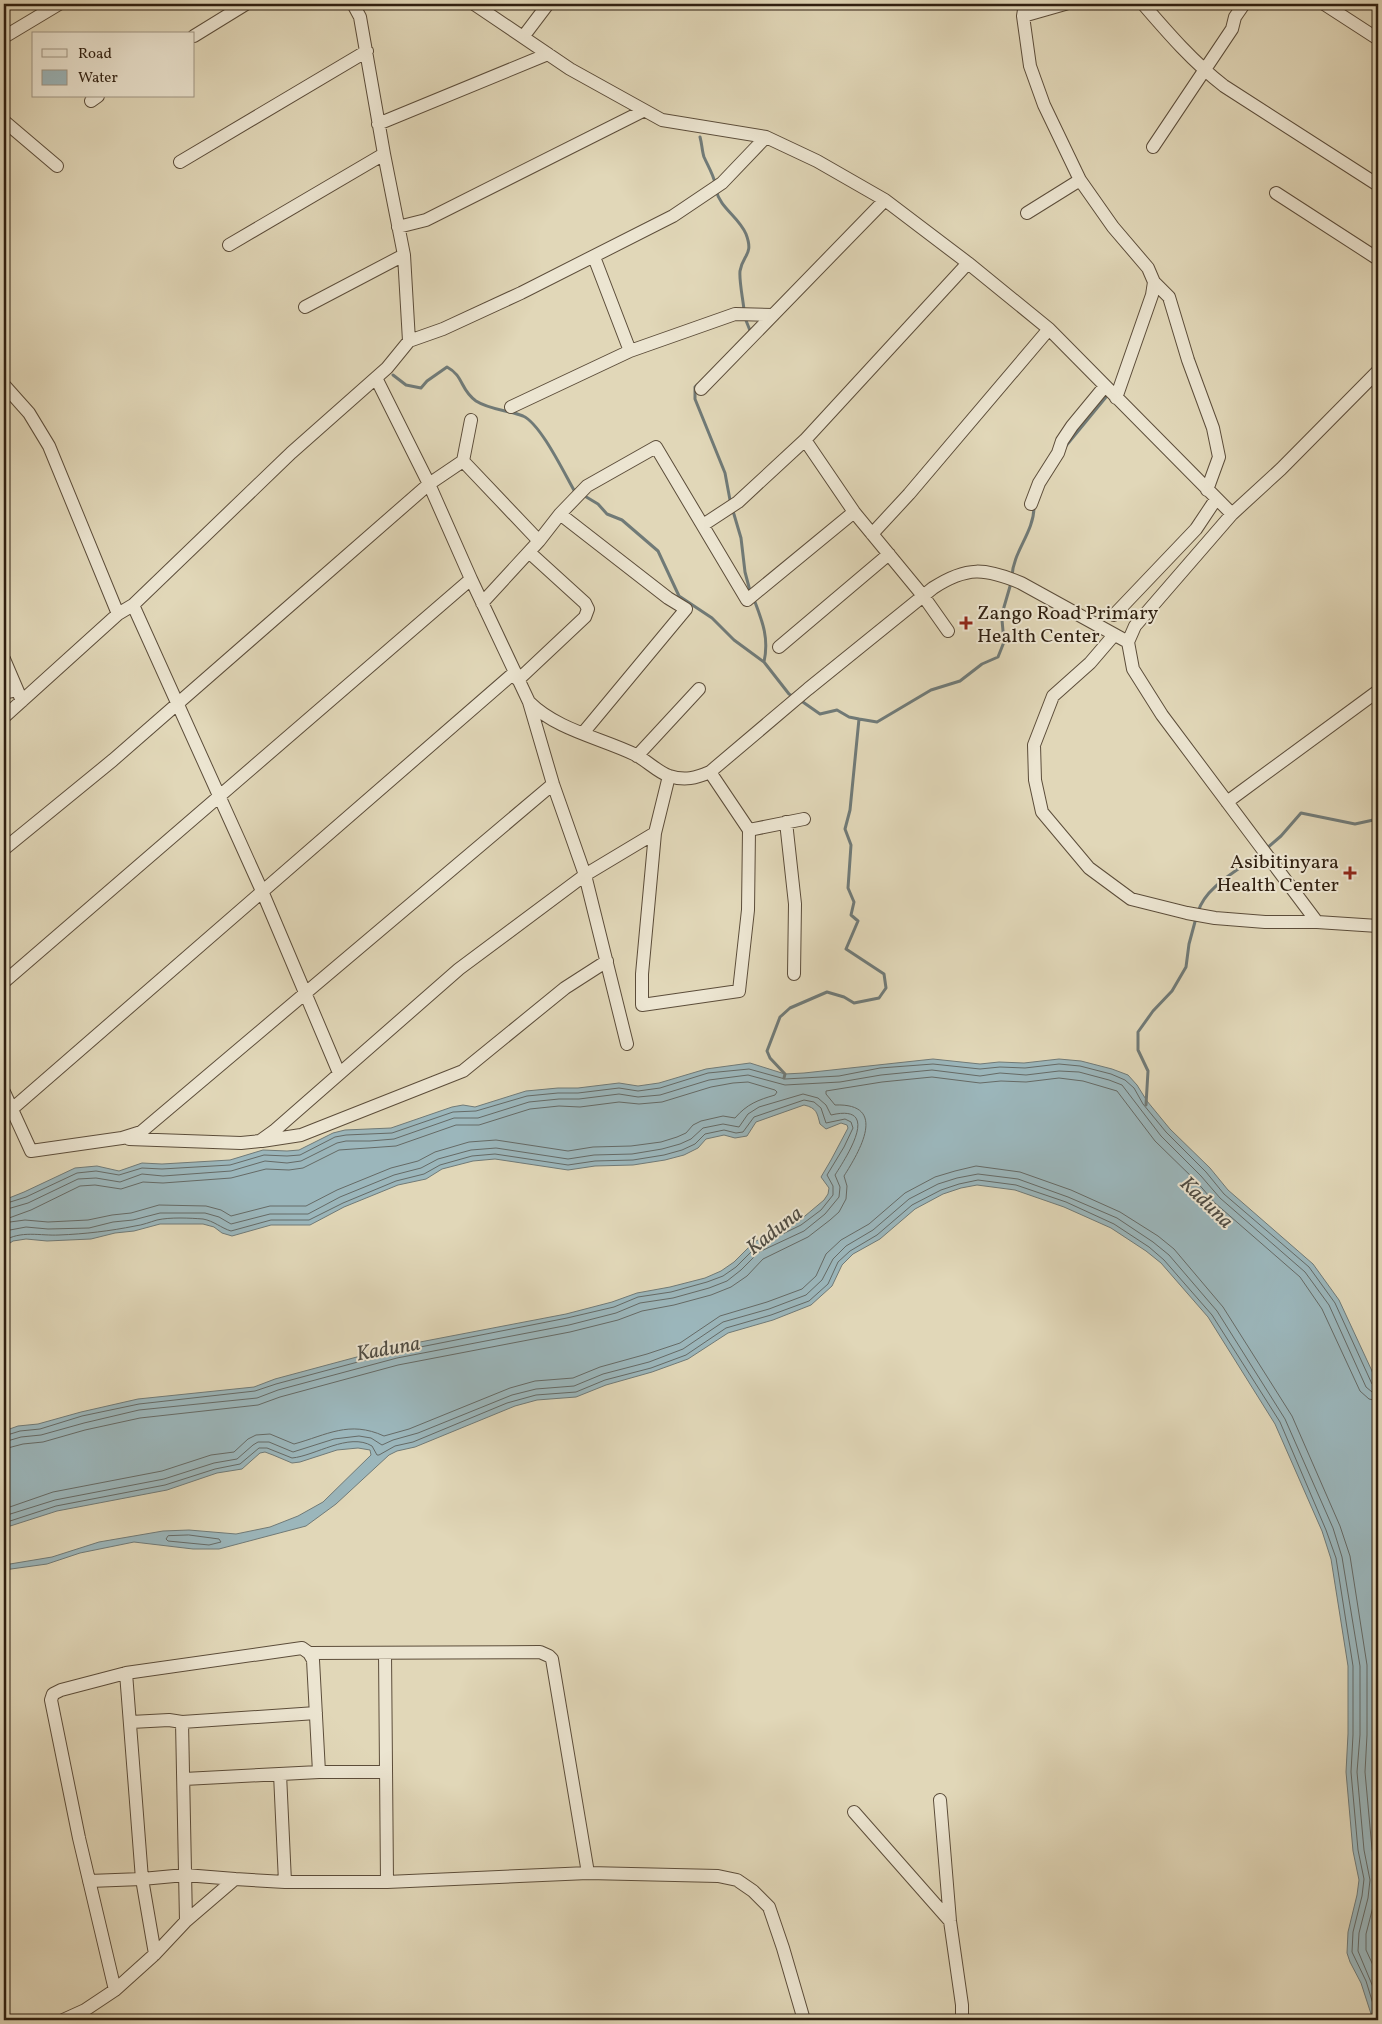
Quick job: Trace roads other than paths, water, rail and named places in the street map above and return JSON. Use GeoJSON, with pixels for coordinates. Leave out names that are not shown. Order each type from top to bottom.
{"type":"FeatureCollection","features":[{"type":"Feature","properties":{"kind":"street"},"geometry":{"type":"LineString","coordinates":[[4,38],[59,4]]}},
{"type":"Feature","properties":{"kind":"street"},"geometry":{"type":"LineString","coordinates":[[195,35],[246,4]]}},
{"type":"Feature","properties":{"kind":"street"},"geometry":{"type":"LineString","coordinates":[[353,4],[360,17],[367,51],[378,124],[404,254],[409,341]]}},
{"type":"Feature","properties":{"kind":"street"},"geometry":{"type":"LineString","coordinates":[[475,4],[570,69],[643,111],[662,120],[766,137],[817,161],[885,200],[945,248],[968,263],[1049,329],[1232,514]]}},
{"type":"Feature","properties":{"kind":"street"},"geometry":{"type":"LineString","coordinates":[[523,37],[548,4]]}},
{"type":"Feature","properties":{"kind":"street"},"geometry":{"type":"LineString","coordinates":[[1065,4],[1024,10],[1030,66],[1044,105],[1080,180],[1113,227],[1148,268],[1154,282],[1169,297],[1188,360],[1213,428],[1219,457],[1212,495],[1196,529],[1114,615]]}},
{"type":"Feature","properties":{"kind":"street"},"geometry":{"type":"LineString","coordinates":[[1143,4],[1204,71],[1378,186]]}},
{"type":"Feature","properties":{"kind":"street"},"geometry":{"type":"LineString","coordinates":[[1153,147],[1232,29],[1235,17],[1244,4]]}},
{"type":"Feature","properties":{"kind":"street"},"geometry":{"type":"LineString","coordinates":[[1324,4],[1378,39]]}},
{"type":"Feature","properties":{"kind":"street"},"geometry":{"type":"LineString","coordinates":[[180,162],[367,51]]}},
{"type":"Feature","properties":{"kind":"street"},"geometry":{"type":"LineString","coordinates":[[378,124],[548,54]]}},
{"type":"Feature","properties":{"kind":"street"},"geometry":{"type":"LineString","coordinates":[[398,228],[426,220],[643,111]]}},
{"type":"Feature","properties":{"kind":"street"},"geometry":{"type":"LineString","coordinates":[[4,121],[57,166]]}},
{"type":"Feature","properties":{"kind":"street"},"geometry":{"type":"LineString","coordinates":[[4,717],[19,696],[118,614],[133,605],[291,453],[376,378],[409,341],[443,329],[594,257],[673,216],[722,183],[766,137]]}},
{"type":"Feature","properties":{"kind":"street"},"geometry":{"type":"LineString","coordinates":[[229,245],[384,154]]}},
{"type":"Feature","properties":{"kind":"street"},"geometry":{"type":"LineString","coordinates":[[1027,213],[1080,180]]}},
{"type":"Feature","properties":{"kind":"street"},"geometry":{"type":"LineString","coordinates":[[1276,193],[1378,259]]}},
{"type":"Feature","properties":{"kind":"street"},"geometry":{"type":"LineString","coordinates":[[701,389],[885,200]]}},
{"type":"Feature","properties":{"kind":"street"},"geometry":{"type":"LineString","coordinates":[[305,306],[404,254]]}},
{"type":"Feature","properties":{"kind":"street"},"geometry":{"type":"LineString","coordinates":[[594,257],[630,351]]}},
{"type":"Feature","properties":{"kind":"street"},"geometry":{"type":"LineString","coordinates":[[703,525],[738,502],[805,440],[968,263]]}},
{"type":"Feature","properties":{"kind":"street"},"geometry":{"type":"LineString","coordinates":[[1116,398],[1152,295],[1154,282]]}},
{"type":"Feature","properties":{"kind":"street"},"geometry":{"type":"LineString","coordinates":[[510,407],[630,351],[735,314],[773,314]]}},
{"type":"Feature","properties":{"kind":"street"},"geometry":{"type":"LineString","coordinates":[[872,534],[909,494],[1049,329]]}},
{"type":"Feature","properties":{"kind":"street"},"geometry":{"type":"LineString","coordinates":[[1317,922],[1162,715],[1133,669],[1128,642],[1135,626],[1232,514],[1378,371]]}},
{"type":"Feature","properties":{"kind":"street"},"geometry":{"type":"LineString","coordinates":[[376,378],[429,484],[529,702],[552,784],[584,875],[627,1044]]}},
{"type":"Feature","properties":{"kind":"street"},"geometry":{"type":"LineString","coordinates":[[1031,504],[1039,483],[1058,452],[1062,441],[1105,386]]}},
{"type":"Feature","properties":{"kind":"street"},"geometry":{"type":"LineString","coordinates":[[6,391],[29,414],[49,446],[118,614]]}},
{"type":"Feature","properties":{"kind":"street"},"geometry":{"type":"LineString","coordinates":[[4,849],[113,760],[429,484],[463,461],[471,420]]}},
{"type":"Feature","properties":{"kind":"street"},"geometry":{"type":"LineString","coordinates":[[805,440],[854,512],[924,597],[948,631]]}},
{"type":"Feature","properties":{"kind":"street"},"geometry":{"type":"LineString","coordinates":[[482,603],[530,553],[560,514],[587,486],[656,447],[747,600],[854,512]]}},
{"type":"Feature","properties":{"kind":"street"},"geometry":{"type":"LineString","coordinates":[[463,461],[540,541]]}},
{"type":"Feature","properties":{"kind":"street"},"geometry":{"type":"LineString","coordinates":[[560,514],[668,598],[686,609],[583,732]]}},
{"type":"Feature","properties":{"kind":"street"},"geometry":{"type":"LineString","coordinates":[[12,1109],[262,891],[585,616],[588,609],[585,603],[530,553]]}},
{"type":"Feature","properties":{"kind":"street"},"geometry":{"type":"LineString","coordinates":[[779,647],[889,554]]}},
{"type":"Feature","properties":{"kind":"street"},"geometry":{"type":"LineString","coordinates":[[529,702],[554,720],[637,756],[669,776],[692,779],[710,772],[808,689],[948,579],[970,571],[1007,577],[1021,583],[1128,642]]}},
{"type":"Feature","properties":{"kind":"street"},"geometry":{"type":"LineString","coordinates":[[4,982],[471,579]]}},
{"type":"Feature","properties":{"kind":"street"},"geometry":{"type":"LineString","coordinates":[[133,605],[262,891],[340,1073]]}},
{"type":"Feature","properties":{"kind":"street"},"geometry":{"type":"LineString","coordinates":[[1114,635],[1090,663],[1053,696],[1034,745],[1035,780],[1042,812],[1089,868],[1131,899],[1187,913],[1215,918],[1265,922],[1317,922],[1378,926]]}},
{"type":"Feature","properties":{"kind":"street"},"geometry":{"type":"LineString","coordinates":[[4,659],[19,696]]}},
{"type":"Feature","properties":{"kind":"street"},"geometry":{"type":"LineString","coordinates":[[637,756],[699,689]]}},
{"type":"Feature","properties":{"kind":"street"},"geometry":{"type":"LineString","coordinates":[[1227,802],[1378,691]]}},
{"type":"Feature","properties":{"kind":"street"},"geometry":{"type":"LineString","coordinates":[[4,693],[19,696]]}},
{"type":"Feature","properties":{"kind":"street"},"geometry":{"type":"LineString","coordinates":[[669,776],[655,833],[642,974],[642,1005],[738,991],[748,910],[749,830],[710,772]]}},
{"type":"Feature","properties":{"kind":"street"},"geometry":{"type":"LineString","coordinates":[[4,1092],[31,1151],[122,1138],[142,1132],[552,784]]}},
{"type":"Feature","properties":{"kind":"street"},"geometry":{"type":"LineString","coordinates":[[749,830],[804,819]]}},
{"type":"Feature","properties":{"kind":"street"},"geometry":{"type":"LineString","coordinates":[[786,822],[794,904],[794,974]]}},
{"type":"Feature","properties":{"kind":"street"},"geometry":{"type":"LineString","coordinates":[[260,1141],[274,1131],[459,969],[584,875],[655,833]]}},
{"type":"Feature","properties":{"kind":"street"},"geometry":{"type":"LineString","coordinates":[[122,1138],[241,1143],[301,1134],[463,1071],[564,988],[607,961]]}},
{"type":"Feature","properties":{"kind":"street"},"geometry":{"type":"LineString","coordinates":[[115,1990],[89,1881],[51,1700],[53,1694],[61,1690],[126,1673],[302,1648],[309,1653],[313,1660],[319,1772]]}},
{"type":"Feature","properties":{"kind":"street"},"geometry":{"type":"LineString","coordinates":[[309,1653],[540,1652],[549,1656],[552,1659],[588,1873]]}},
{"type":"Feature","properties":{"kind":"street"},"geometry":{"type":"LineString","coordinates":[[384,1653],[387,1882]]}},
{"type":"Feature","properties":{"kind":"street"},"geometry":{"type":"LineString","coordinates":[[126,1673],[142,1880],[155,1954]]}},
{"type":"Feature","properties":{"kind":"street"},"geometry":{"type":"LineString","coordinates":[[131,1722],[169,1720],[182,1722],[316,1713]]}},
{"type":"Feature","properties":{"kind":"street"},"geometry":{"type":"LineString","coordinates":[[182,1722],[186,1921]]}},
{"type":"Feature","properties":{"kind":"street"},"geometry":{"type":"LineString","coordinates":[[184,1779],[319,1772],[386,1772]]}},
{"type":"Feature","properties":{"kind":"street"},"geometry":{"type":"LineString","coordinates":[[280,1774],[285,1882]]}},
{"type":"Feature","properties":{"kind":"street"},"geometry":{"type":"LineString","coordinates":[[940,1800],[950,1921],[962,2005],[962,2020]]}},
{"type":"Feature","properties":{"kind":"street"},"geometry":{"type":"LineString","coordinates":[[854,1812],[950,1921]]}},
{"type":"Feature","properties":{"kind":"street"},"geometry":{"type":"LineString","coordinates":[[89,1881],[142,1880],[185,1875],[285,1882],[387,1882],[588,1873],[718,1876],[737,1880],[753,1891],[769,1907],[784,1948],[804,2020]]}},
{"type":"Feature","properties":{"kind":"street"},"geometry":{"type":"LineString","coordinates":[[63,2020],[85,2010],[115,1990],[155,1954],[186,1921],[235,1879]]}},
{"type":"Feature","properties":{"kind":"water","name":"Kaduna"},"geometry":{"type":"Polygon","coordinates":[[[933,1059],[980,1064],[999,1062],[1024,1063],[1059,1059],[1081,1061],[1128,1075],[1170,1129],[1210,1168],[1228,1190],[1313,1264],[1339,1300],[1372,1371],[1378,1389],[1378,2020],[1373,2020],[1361,1983],[1347,1953],[1348,1932],[1359,1880],[1353,1851],[1346,1772],[1348,1666],[1331,1559],[1322,1531],[1275,1424],[1208,1317],[1161,1263],[1111,1228],[1064,1207],[1015,1190],[977,1185],[943,1194],[915,1209],[880,1239],[853,1254],[842,1265],[832,1286],[811,1305],[773,1320],[728,1333],[688,1359],[652,1372],[606,1385],[576,1397],[537,1400],[515,1406],[415,1447],[397,1451],[389,1455],[336,1504],[306,1526],[219,1549],[193,1549],[134,1542],[80,1553],[47,1564],[4,1570],[4,1565],[52,1557],[99,1542],[163,1531],[189,1530],[236,1534],[270,1527],[298,1516],[323,1502],[371,1455],[370,1450],[358,1448],[337,1450],[292,1463],[265,1452],[260,1453],[242,1469],[217,1473],[167,1490],[57,1511],[4,1528],[4,1431],[18,1426],[38,1424],[138,1399],[254,1387],[275,1379],[394,1347],[566,1314],[612,1302],[637,1293],[705,1278],[721,1271],[734,1262],[754,1242],[799,1221],[824,1200],[829,1188],[821,1177],[848,1128],[847,1125],[841,1123],[826,1129],[820,1124],[814,1109],[804,1105],[756,1122],[747,1136],[735,1138],[724,1135],[706,1139],[698,1148],[684,1155],[665,1160],[633,1165],[595,1166],[568,1170],[495,1159],[473,1161],[442,1169],[426,1179],[398,1185],[344,1207],[310,1225],[271,1225],[232,1236],[203,1224],[160,1224],[91,1239],[47,1241],[26,1239],[13,1241],[4,1247],[4,1200],[75,1168],[97,1166],[119,1171],[142,1163],[162,1164],[230,1160],[263,1150],[299,1150],[333,1133],[345,1130],[391,1128],[452,1107],[463,1105],[475,1107],[526,1091],[619,1083],[638,1086],[659,1083],[706,1069],[750,1063],[785,1074],[933,1059]]]}},
{"type":"Feature","properties":{"kind":"waterway"},"geometry":{"type":"LineString","coordinates":[[700,137],[704,157],[715,183]]}},
{"type":"Feature","properties":{"kind":"waterway"},"geometry":{"type":"LineString","coordinates":[[716,190],[721,202],[743,228],[748,241],[748,250],[740,271],[744,310]]}},
{"type":"Feature","properties":{"kind":"waterway"},"geometry":{"type":"LineString","coordinates":[[745,318],[751,333]]}},
{"type":"Feature","properties":{"kind":"waterway"},"geometry":{"type":"LineString","coordinates":[[393,375],[406,385],[421,388],[427,381],[447,367],[456,375],[467,392],[476,401],[523,416],[530,421],[545,439],[575,492]]}},
{"type":"Feature","properties":{"kind":"waterway"},"geometry":{"type":"LineString","coordinates":[[697,385],[695,387],[695,399],[725,473],[730,500]]}},
{"type":"Feature","properties":{"kind":"waterway"},"geometry":{"type":"LineString","coordinates":[[1065,447],[1106,397]]}},
{"type":"Feature","properties":{"kind":"waterway"},"geometry":{"type":"LineString","coordinates":[[583,495],[598,504],[607,514],[622,520],[658,551],[679,596],[712,618],[734,640],[764,662],[789,694],[794,697]]}},
{"type":"Feature","properties":{"kind":"waterway"},"geometry":{"type":"LineString","coordinates":[[1012,576],[1013,567],[1031,525],[1034,507]]}},
{"type":"Feature","properties":{"kind":"waterway"},"geometry":{"type":"LineString","coordinates":[[733,511],[741,538],[745,572],[750,591]]}},
{"type":"Feature","properties":{"kind":"waterway"},"geometry":{"type":"LineString","coordinates":[[859,719],[877,722],[931,690],[960,681],[982,664],[998,657],[1004,642],[1002,620],[1011,583]]}},
{"type":"Feature","properties":{"kind":"waterway"},"geometry":{"type":"LineString","coordinates":[[755,602],[763,624],[766,646],[764,662]]}},
{"type":"Feature","properties":{"kind":"waterway"},"geometry":{"type":"LineString","coordinates":[[784,1078],[785,1074],[770,1058],[767,1051],[780,1017],[790,1008],[827,992],[844,997],[854,1003],[879,998],[886,988],[884,974],[846,949],[858,921],[851,915],[854,902],[848,888],[851,845],[845,829],[850,810],[859,719],[849,717],[837,710],[820,714],[800,700]]}},
{"type":"Feature","properties":{"kind":"waterway"},"geometry":{"type":"LineString","coordinates":[[1266,849],[1281,836],[1301,813],[1355,824],[1378,819]]}},
{"type":"Feature","properties":{"kind":"waterway"},"geometry":{"type":"LineString","coordinates":[[1198,912],[1208,894],[1216,886],[1261,853]]}},
{"type":"Feature","properties":{"kind":"waterway"},"geometry":{"type":"LineString","coordinates":[[1146,1105],[1148,1071],[1138,1050],[1138,1032],[1153,1011],[1172,991],[1186,967],[1189,944],[1196,918]]}},
{"type":"Feature","properties":{"kind":"place","name":"Zango Road Primary Health Center"},"geometry":{"type":"Point","coordinates":[966,623]}},
{"type":"Feature","properties":{"kind":"place","name":"Asibitinyara Health Center"},"geometry":{"type":"Point","coordinates":[1350,873]}}]}
